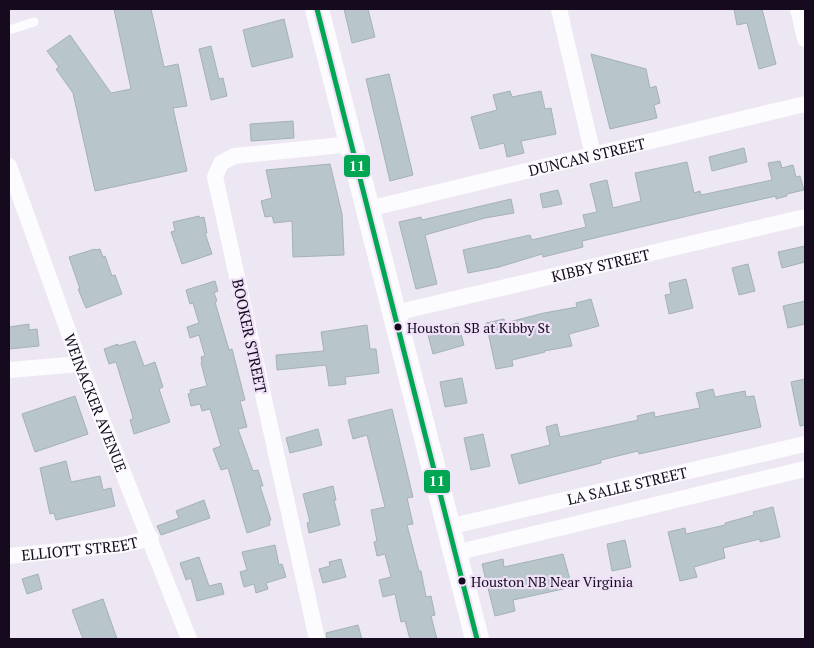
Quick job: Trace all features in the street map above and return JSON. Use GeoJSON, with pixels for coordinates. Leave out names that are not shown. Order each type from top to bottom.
{"type":"FeatureCollection","features":[{"type":"Feature","properties":{"kind":"street"},"geometry":{"type":"LineString","coordinates":[[317,9],[477,639]]}},
{"type":"Feature","properties":{"kind":"street"},"geometry":{"type":"LineString","coordinates":[[559,9],[593,155]]}},
{"type":"Feature","properties":{"kind":"street"},"geometry":{"type":"LineString","coordinates":[[798,9],[805,38]]}},
{"type":"Feature","properties":{"kind":"street","name":"DUNCAN STREET"},"geometry":{"type":"LineString","coordinates":[[368,209],[805,104]]}},
{"type":"Feature","properties":{"kind":"street","name":"BOOKER STREET"},"geometry":{"type":"LineString","coordinates":[[317,639],[215,177],[221,163],[234,156],[352,144]]}},
{"type":"Feature","properties":{"kind":"street","name":"WEINACKER AVENUE"},"geometry":{"type":"LineString","coordinates":[[9,166],[13,190],[189,639]]}},
{"type":"Feature","properties":{"kind":"street","name":"KIBBY STREET"},"geometry":{"type":"LineString","coordinates":[[395,313],[805,217]]}},
{"type":"Feature","properties":{"kind":"street"},"geometry":{"type":"LineString","coordinates":[[9,370],[80,364]]}},
{"type":"Feature","properties":{"kind":"street","name":"LA SALLE STREET"},"geometry":{"type":"LineString","coordinates":[[448,527],[805,444]]}},
{"type":"Feature","properties":{"kind":"street","name":"LA SALLE STREET"},"geometry":{"type":"LineString","coordinates":[[455,553],[805,468]]}},
{"type":"Feature","properties":{"kind":"street"},"geometry":{"type":"LineString","coordinates":[[685,471],[691,496]]}},
{"type":"Feature","properties":{"kind":"street","name":"ELLIOTT STREET"},"geometry":{"type":"LineString","coordinates":[[9,556],[122,545],[150,538]]}},
{"type":"Feature","properties":{"kind":"lane"},"geometry":{"type":"LineString","coordinates":[[9,30],[34,22]]}},
{"type":"Feature","properties":{"kind":"building"},"geometry":{"type":"Polygon","coordinates":[[[114,9],[151,9],[164,67],[178,64],[187,106],[173,108],[187,171],[95,191],[73,93],[56,69],[59,67],[47,51],[70,35],[111,93],[131,89],[114,9]]]}},
{"type":"Feature","properties":{"kind":"building"},"geometry":{"type":"Polygon","coordinates":[[[344,9],[368,9],[375,37],[352,43],[344,9]]]}},
{"type":"Feature","properties":{"kind":"building"},"geometry":{"type":"Polygon","coordinates":[[[734,9],[762,9],[776,64],[759,69],[747,23],[737,25],[734,9]]]}},
{"type":"Feature","properties":{"kind":"building"},"geometry":{"type":"Polygon","coordinates":[[[284,19],[293,57],[252,67],[243,30],[284,19]]]}},
{"type":"Feature","properties":{"kind":"building"},"geometry":{"type":"Polygon","coordinates":[[[211,46],[219,79],[223,78],[227,96],[211,100],[199,49],[211,46]]]}},
{"type":"Feature","properties":{"kind":"building"},"geometry":{"type":"Polygon","coordinates":[[[591,54],[646,69],[650,88],[656,86],[660,103],[654,105],[657,118],[610,129],[591,54]]]}},
{"type":"Feature","properties":{"kind":"building"},"geometry":{"type":"Polygon","coordinates":[[[389,74],[413,175],[390,181],[366,79],[389,74]]]}},
{"type":"Feature","properties":{"kind":"building"},"geometry":{"type":"Polygon","coordinates":[[[510,91],[512,97],[541,91],[545,109],[551,108],[556,134],[521,141],[524,153],[507,157],[504,143],[480,149],[471,117],[497,110],[493,95],[510,91]]]}},
{"type":"Feature","properties":{"kind":"building"},"geometry":{"type":"Polygon","coordinates":[[[293,121],[294,138],[251,141],[250,124],[293,121]]]}},
{"type":"Feature","properties":{"kind":"building"},"geometry":{"type":"Polygon","coordinates":[[[744,148],[747,162],[712,171],[709,157],[744,148]]]}},
{"type":"Feature","properties":{"kind":"building"},"geometry":{"type":"Polygon","coordinates":[[[780,161],[782,168],[793,165],[796,177],[800,176],[804,190],[776,199],[776,196],[582,241],[583,247],[543,257],[542,254],[499,267],[468,273],[463,250],[530,235],[532,240],[586,227],[583,215],[597,212],[590,184],[607,180],[613,208],[641,201],[635,173],[687,162],[694,193],[700,191],[701,195],[772,180],[768,163],[780,161]]]}},
{"type":"Feature","properties":{"kind":"building"},"geometry":{"type":"Polygon","coordinates":[[[330,164],[342,214],[344,255],[293,257],[292,221],[274,223],[272,216],[265,217],[261,201],[272,198],[266,170],[330,164]]]}},
{"type":"Feature","properties":{"kind":"building"},"geometry":{"type":"Polygon","coordinates":[[[558,190],[562,204],[543,208],[540,194],[558,190]]]}},
{"type":"Feature","properties":{"kind":"building"},"geometry":{"type":"Polygon","coordinates":[[[511,199],[514,213],[485,218],[425,235],[437,284],[416,289],[399,222],[421,217],[422,220],[511,199]]]}},
{"type":"Feature","properties":{"kind":"building"},"geometry":{"type":"Polygon","coordinates":[[[199,216],[200,218],[204,217],[207,233],[205,233],[212,254],[182,264],[171,232],[175,231],[173,222],[199,216]]]}},
{"type":"Feature","properties":{"kind":"building"},"geometry":{"type":"Polygon","coordinates":[[[805,246],[805,262],[782,268],[778,252],[805,246]]]}},
{"type":"Feature","properties":{"kind":"building"},"geometry":{"type":"Polygon","coordinates":[[[100,249],[103,257],[105,256],[112,276],[115,275],[122,294],[86,308],[78,289],[80,289],[69,257],[100,249]]]}},
{"type":"Feature","properties":{"kind":"building"},"geometry":{"type":"Polygon","coordinates":[[[748,264],[755,291],[739,295],[732,268],[748,264]]]}},
{"type":"Feature","properties":{"kind":"building"},"geometry":{"type":"Polygon","coordinates":[[[686,279],[693,308],[669,314],[665,295],[671,294],[669,283],[686,279]]]}},
{"type":"Feature","properties":{"kind":"building"},"geometry":{"type":"Polygon","coordinates":[[[215,281],[218,291],[214,293],[217,301],[215,302],[229,350],[232,349],[245,400],[240,401],[247,427],[238,429],[253,471],[258,470],[263,486],[260,486],[271,520],[269,521],[270,525],[247,533],[228,468],[221,470],[213,449],[221,446],[210,409],[202,411],[200,404],[191,406],[188,394],[191,393],[190,390],[207,386],[201,363],[201,357],[205,356],[199,335],[190,338],[187,327],[199,323],[193,303],[190,304],[186,290],[215,281]]]}},
{"type":"Feature","properties":{"kind":"building"},"geometry":{"type":"Polygon","coordinates":[[[591,299],[599,326],[569,334],[572,346],[512,360],[513,366],[496,369],[486,323],[504,319],[505,323],[577,307],[576,303],[591,299]]]}},
{"type":"Feature","properties":{"kind":"building"},"geometry":{"type":"Polygon","coordinates":[[[805,301],[805,324],[788,328],[783,306],[805,301]]]}},
{"type":"Feature","properties":{"kind":"building"},"geometry":{"type":"Polygon","coordinates":[[[458,323],[464,345],[433,354],[427,331],[458,323]]]}},
{"type":"Feature","properties":{"kind":"building"},"geometry":{"type":"Polygon","coordinates":[[[29,324],[29,330],[37,329],[39,346],[9,349],[9,327],[29,324]]]}},
{"type":"Feature","properties":{"kind":"building"},"geometry":{"type":"Polygon","coordinates":[[[367,325],[370,349],[376,349],[379,373],[345,377],[346,384],[329,386],[326,365],[277,370],[276,355],[324,351],[321,332],[367,325]]]}},
{"type":"Feature","properties":{"kind":"building"},"geometry":{"type":"Polygon","coordinates":[[[135,341],[144,366],[155,362],[163,387],[159,389],[170,422],[134,434],[130,420],[133,419],[132,414],[116,362],[109,364],[104,349],[135,341]]]}},
{"type":"Feature","properties":{"kind":"building"},"geometry":{"type":"Polygon","coordinates":[[[462,378],[467,403],[445,407],[440,382],[462,378]]]}},
{"type":"Feature","properties":{"kind":"building"},"geometry":{"type":"Polygon","coordinates":[[[805,379],[805,425],[800,426],[791,382],[805,379]]]}},
{"type":"Feature","properties":{"kind":"building"},"geometry":{"type":"Polygon","coordinates":[[[713,389],[715,397],[745,391],[746,397],[754,396],[761,427],[639,454],[638,451],[601,460],[601,463],[519,484],[511,455],[550,445],[546,427],[557,424],[560,437],[638,420],[637,416],[654,412],[655,417],[700,408],[696,393],[713,389]]]}},
{"type":"Feature","properties":{"kind":"building"},"geometry":{"type":"Polygon","coordinates":[[[75,396],[88,434],[35,452],[22,414],[75,396]]]}},
{"type":"Feature","properties":{"kind":"building"},"geometry":{"type":"Polygon","coordinates":[[[392,409],[413,497],[407,498],[413,524],[407,525],[419,571],[421,571],[426,597],[431,596],[435,615],[431,616],[437,639],[410,639],[405,621],[401,622],[395,594],[383,597],[379,580],[391,577],[385,554],[377,556],[374,542],[377,541],[371,510],[385,507],[367,435],[353,439],[348,420],[392,409]]]}},
{"type":"Feature","properties":{"kind":"building"},"geometry":{"type":"Polygon","coordinates":[[[318,429],[322,445],[290,453],[286,438],[318,429]]]}},
{"type":"Feature","properties":{"kind":"building"},"geometry":{"type":"Polygon","coordinates":[[[483,434],[490,466],[471,470],[464,438],[483,434]]]}},
{"type":"Feature","properties":{"kind":"building"},"geometry":{"type":"Polygon","coordinates":[[[66,461],[71,482],[100,476],[103,490],[111,488],[115,506],[56,520],[54,513],[50,514],[40,468],[66,461]]]}},
{"type":"Feature","properties":{"kind":"building"},"geometry":{"type":"Polygon","coordinates":[[[333,486],[340,525],[309,533],[307,523],[310,522],[303,494],[333,486]]]}},
{"type":"Feature","properties":{"kind":"building"},"geometry":{"type":"Polygon","coordinates":[[[204,500],[210,518],[161,535],[157,526],[179,518],[176,511],[204,500]]]}},
{"type":"Feature","properties":{"kind":"building"},"geometry":{"type":"Polygon","coordinates":[[[773,507],[780,537],[760,542],[760,539],[723,548],[725,558],[694,567],[697,577],[680,581],[668,532],[685,528],[686,534],[725,525],[725,523],[754,515],[753,512],[773,507]]]}},
{"type":"Feature","properties":{"kind":"building"},"geometry":{"type":"Polygon","coordinates":[[[625,540],[631,567],[612,571],[607,544],[625,540]]]}},
{"type":"Feature","properties":{"kind":"building"},"geometry":{"type":"Polygon","coordinates":[[[275,545],[279,565],[282,564],[286,577],[266,583],[268,589],[256,593],[254,584],[244,587],[240,572],[247,570],[242,552],[275,545]]]}},
{"type":"Feature","properties":{"kind":"building"},"geometry":{"type":"Polygon","coordinates":[[[563,554],[572,587],[513,600],[515,611],[495,616],[482,564],[503,559],[504,567],[563,554]]]}},
{"type":"Feature","properties":{"kind":"building"},"geometry":{"type":"Polygon","coordinates":[[[199,557],[209,586],[221,583],[224,594],[197,601],[191,578],[186,580],[180,563],[199,557]]]}},
{"type":"Feature","properties":{"kind":"building"},"geometry":{"type":"Polygon","coordinates":[[[341,559],[346,577],[323,583],[319,569],[330,566],[329,562],[341,559]]]}},
{"type":"Feature","properties":{"kind":"building"},"geometry":{"type":"Polygon","coordinates":[[[38,574],[42,589],[27,594],[22,579],[38,574]]]}},
{"type":"Feature","properties":{"kind":"building"},"geometry":{"type":"Polygon","coordinates":[[[103,599],[117,639],[83,639],[72,610],[103,599]]]}},
{"type":"Feature","properties":{"kind":"building"},"geometry":{"type":"Polygon","coordinates":[[[358,625],[362,639],[327,639],[326,633],[358,625]]]}},
{"type":"Feature","properties":{"kind":"transit line","name":"11"},"geometry":{"type":"LineString","coordinates":[[317,9],[477,639]]}},
{"type":"Feature","properties":{"kind":"place","name":"Houston SB at Kibby St"},"geometry":{"type":"Point","coordinates":[398,327]}},
{"type":"Feature","properties":{"kind":"place","name":"Houston NB Near Virginia"},"geometry":{"type":"Point","coordinates":[462,581]}}]}
